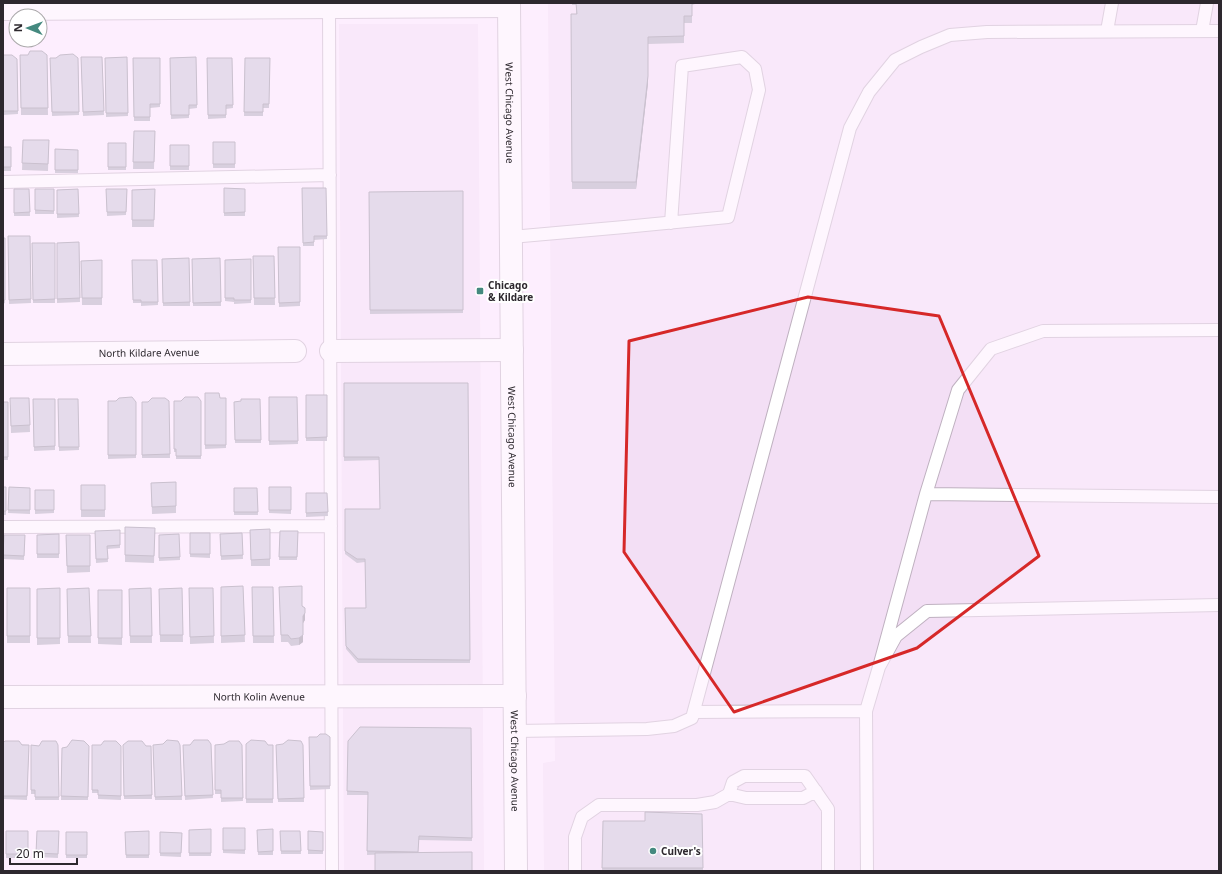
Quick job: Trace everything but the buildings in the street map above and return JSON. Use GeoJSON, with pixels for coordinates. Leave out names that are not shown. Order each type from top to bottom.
{"type":"FeatureCollection","features":[{"type":"Feature","properties":{"kind":"street"},"geometry":{"type":"LineString","coordinates":[[3,9],[330,5],[509,5]]}},
{"type":"Feature","properties":{"kind":"street","name":"West Chicago Avenue"},"geometry":{"type":"LineString","coordinates":[[509,5],[516,871]]}},
{"type":"Feature","properties":{"kind":"street"},"geometry":{"type":"LineString","coordinates":[[331,351],[512,350]]}},
{"type":"Feature","properties":{"kind":"street","name":"North Kildare Avenue"},"geometry":{"type":"LineString","coordinates":[[3,354],[295,351]]}},
{"type":"Feature","properties":{"kind":"street","name":"North Kolin Avenue"},"geometry":{"type":"LineString","coordinates":[[3,697],[332,695],[515,696]]}},
{"type":"Feature","properties":{"kind":"lane"},"geometry":{"type":"LineString","coordinates":[[1107,31],[1112,3]]}},
{"type":"Feature","properties":{"kind":"lane"},"geometry":{"type":"LineString","coordinates":[[1202,31],[1207,3]]}},
{"type":"Feature","properties":{"kind":"lane"},"geometry":{"type":"LineString","coordinates":[[330,5],[332,871]]}},
{"type":"Feature","properties":{"kind":"lane"},"geometry":{"type":"LineString","coordinates":[[515,731],[647,729],[674,726],[692,718],[850,128],[869,92],[895,60],[950,35],[987,32],[1219,31]]}},
{"type":"Feature","properties":{"kind":"lane"},"geometry":{"type":"LineString","coordinates":[[511,237],[672,223],[728,217],[759,90],[755,69],[742,57],[682,66],[672,223]]}},
{"type":"Feature","properties":{"kind":"lane"},"geometry":{"type":"LineString","coordinates":[[3,182],[330,174]]}},
{"type":"Feature","properties":{"kind":"lane"},"geometry":{"type":"LineString","coordinates":[[867,871],[866,711],[926,494],[958,390],[991,349],[1043,331],[1219,330]]}},
{"type":"Feature","properties":{"kind":"lane"},"geometry":{"type":"LineString","coordinates":[[926,494],[1219,497]]}},
{"type":"Feature","properties":{"kind":"lane"},"geometry":{"type":"LineString","coordinates":[[3,527],[331,526]]}},
{"type":"Feature","properties":{"kind":"lane"},"geometry":{"type":"LineString","coordinates":[[879,667],[896,636],[927,611],[1219,605]]}},
{"type":"Feature","properties":{"kind":"lane"},"geometry":{"type":"LineString","coordinates":[[694,712],[866,711]]}},
{"type":"Feature","properties":{"kind":"lane"},"geometry":{"type":"LineString","coordinates":[[575,871],[575,837],[582,817],[599,805],[698,805],[715,802],[729,794],[733,782],[744,776],[805,776],[828,809],[828,871]]}},
{"type":"Feature","properties":{"kind":"lane"},"geometry":{"type":"LineString","coordinates":[[729,794],[746,798],[803,798],[816,791]]}},
{"type":"Feature","properties":{"kind":"highlighted area"},"geometry":{"type":"Polygon","coordinates":[[[808,297],[939,316],[1039,556],[917,648],[734,712],[624,552],[629,341],[808,297]]]}},
{"type":"Feature","properties":{"kind":"shaded area"},"geometry":{"type":"Polygon","coordinates":[[[548,3],[1219,3],[1219,871],[544,871],[543,763],[555,761],[548,3]]]}},
{"type":"Feature","properties":{"kind":"shaded area"},"geometry":{"type":"Polygon","coordinates":[[[339,24],[478,24],[484,871],[344,871],[339,24]]]}},
{"type":"Feature","properties":{"kind":"place","name":"Chicago & Kildare"},"geometry":{"type":"Point","coordinates":[480,291]}},
{"type":"Feature","properties":{"kind":"place","name":"Culver's"},"geometry":{"type":"Point","coordinates":[653,851]}}]}
